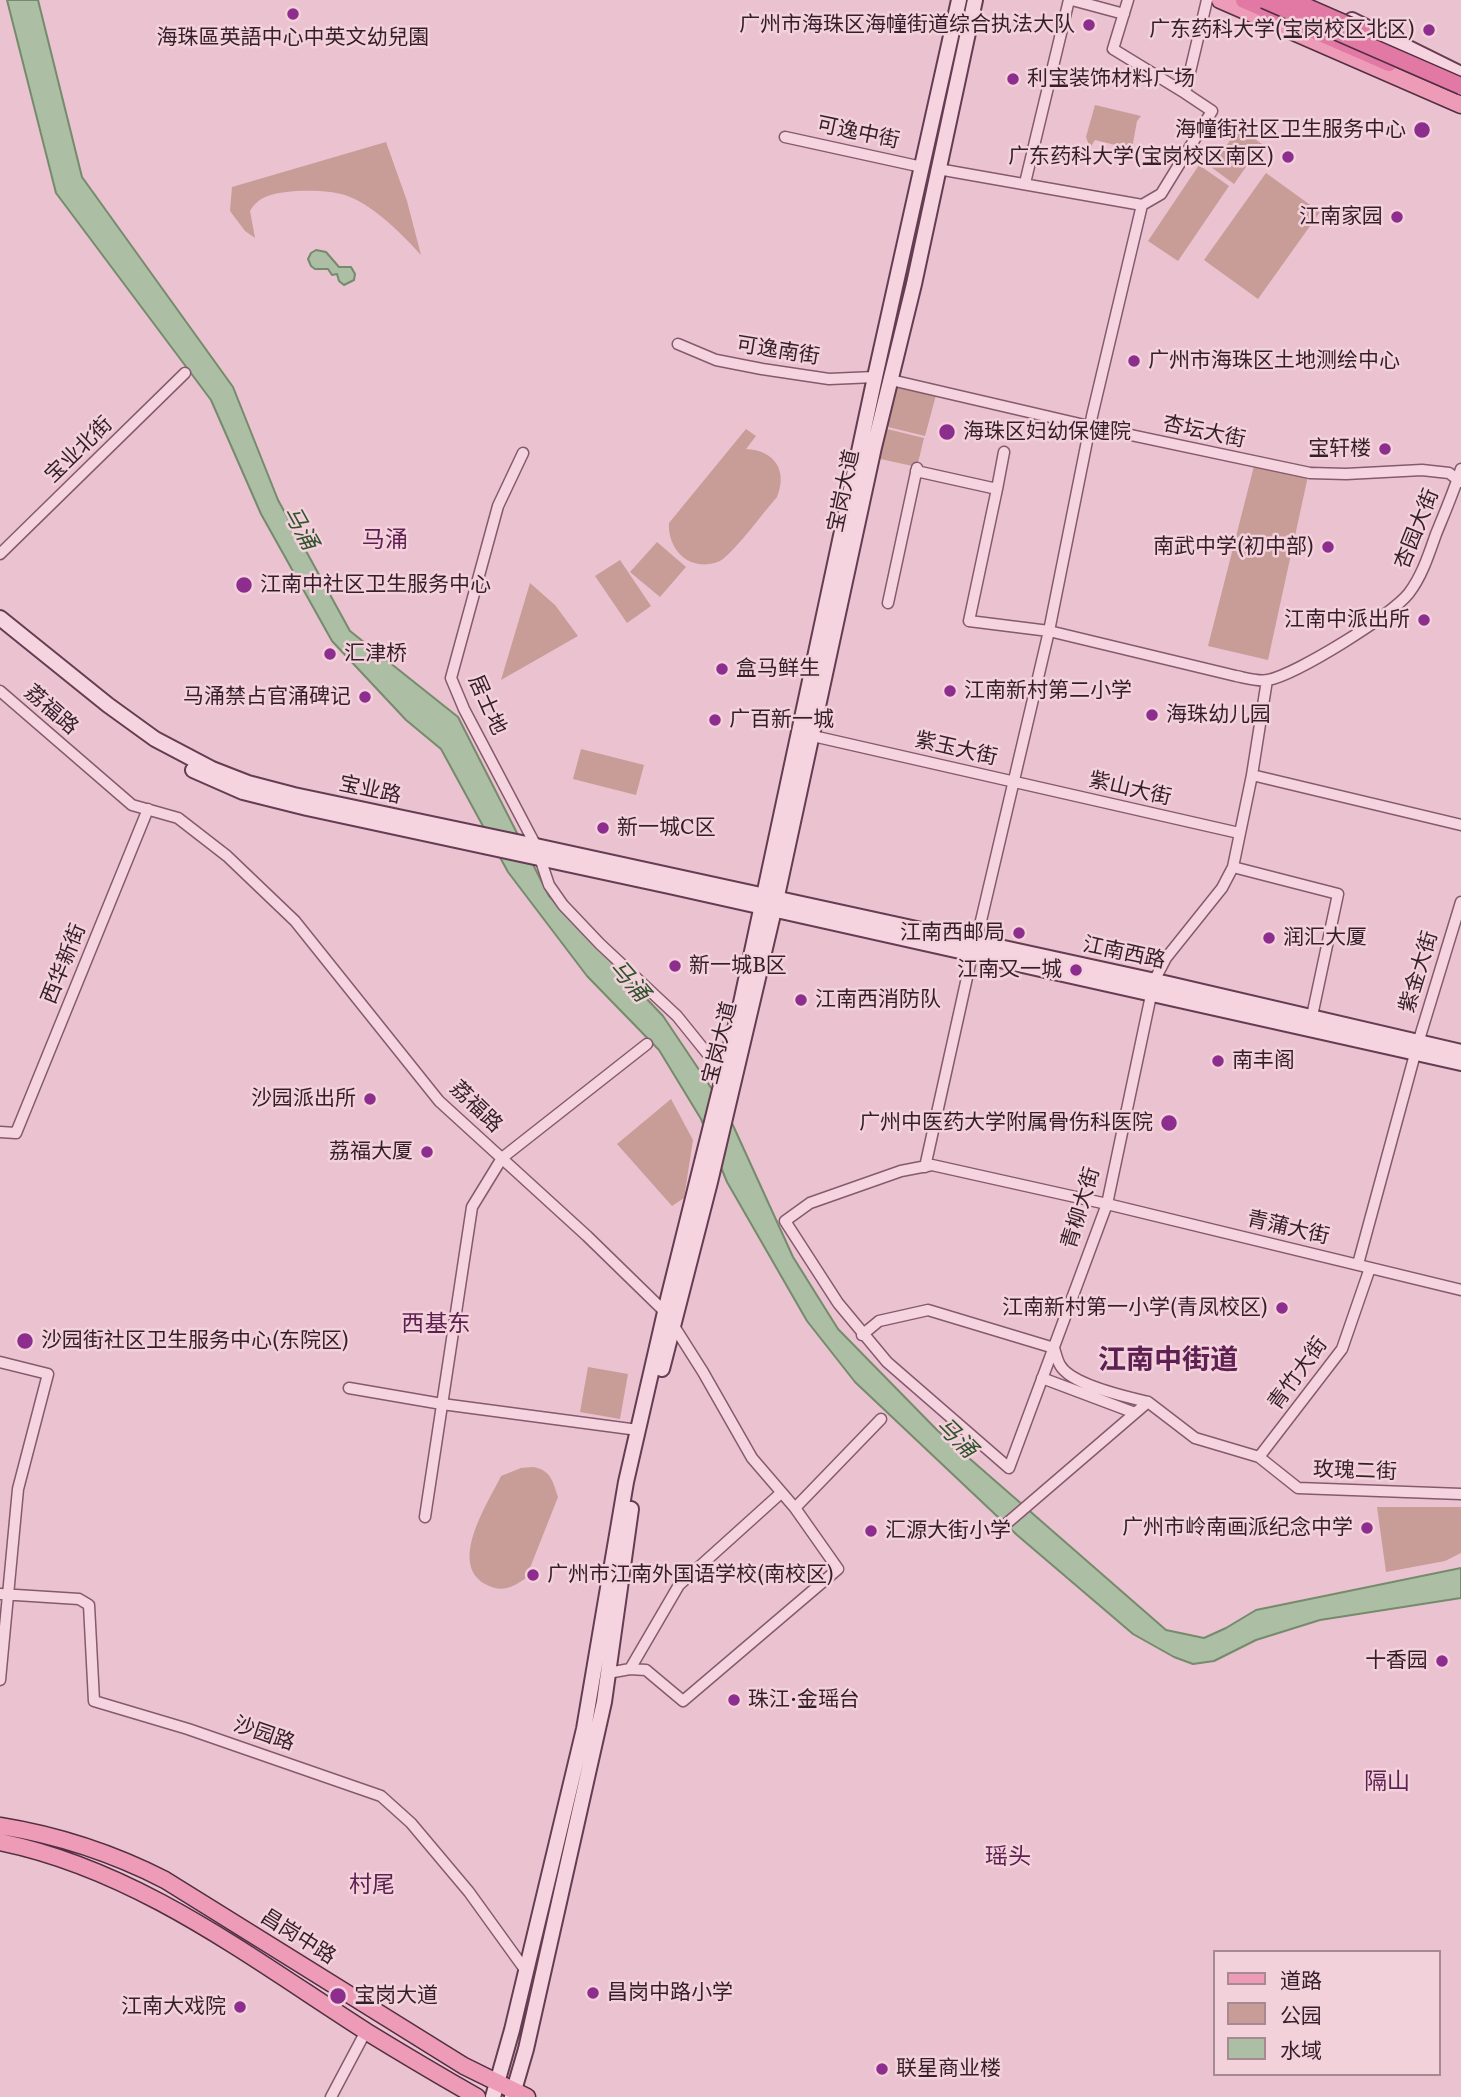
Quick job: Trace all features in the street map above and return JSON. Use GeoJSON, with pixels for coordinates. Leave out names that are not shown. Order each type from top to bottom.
{"type":"FeatureCollection","features":[{"type":"Feature","properties":{"kind":"highway"},"geometry":{"type":"LineString","coordinates":[[1244,0],[1461,84]]}},
{"type":"Feature","properties":{"kind":"highway"},"geometry":{"type":"LineString","coordinates":[[1263,0],[1461,84]]}},
{"type":"Feature","properties":{"kind":"highway"},"geometry":{"type":"LineString","coordinates":[[1292,0],[1352,26],[1461,84]]}},
{"type":"Feature","properties":{"kind":"main road","name":"宝岗大道"},"geometry":{"type":"LineString","coordinates":[[518,2095],[608,1673],[634,1489],[672,1326],[710,1182],[875,377],[959,0]]}},
{"type":"Feature","properties":{"kind":"main road","name":"宝岗大道"},"geometry":{"type":"LineString","coordinates":[[769,903],[813,736],[874,447],[975,0]]}},
{"type":"Feature","properties":{"kind":"main road"},"geometry":{"type":"LineString","coordinates":[[1220,0],[1461,105]]}},
{"type":"Feature","properties":{"kind":"main road"},"geometry":{"type":"LineString","coordinates":[[1263,0],[1438,70]]}},
{"type":"Feature","properties":{"kind":"main road"},"geometry":{"type":"LineString","coordinates":[[1300,16],[1309,0],[1415,52],[1461,84]]}},
{"type":"Feature","properties":{"kind":"main road"},"geometry":{"type":"LineString","coordinates":[[875,377],[891,380]]}},
{"type":"Feature","properties":{"kind":"main road","name":"宝业路"},"geometry":{"type":"LineString","coordinates":[[0,618],[134,724],[171,748],[212,769],[281,792],[480,840],[769,903]]}},
{"type":"Feature","properties":{"kind":"main road","name":"宝业路"},"geometry":{"type":"LineString","coordinates":[[0,630],[133,736],[207,777],[262,797],[480,840]]}},
{"type":"Feature","properties":{"kind":"main road"},"geometry":{"type":"LineString","coordinates":[[769,903],[1416,1048],[1461,1063]]}},
{"type":"Feature","properties":{"kind":"main road","name":"江南西路"},"geometry":{"type":"LineString","coordinates":[[1152,987],[1312,1016],[1416,1048],[1461,1052]]}},
{"type":"Feature","properties":{"kind":"main road","name":"宝岗大道"},"geometry":{"type":"LineString","coordinates":[[495,2090],[591,1697],[615,1538],[665,1312],[723,1073],[743,1018]]}},
{"type":"Feature","properties":{"kind":"main road"},"geometry":{"type":"LineString","coordinates":[[0,1819],[34,1841]]}},
{"type":"Feature","properties":{"kind":"main road"},"geometry":{"type":"LineString","coordinates":[[0,1826],[34,1841]]}},
{"type":"Feature","properties":{"kind":"main road"},"geometry":{"type":"LineString","coordinates":[[0,1842],[34,1841]]}},
{"type":"Feature","properties":{"kind":"main road"},"geometry":{"type":"LineString","coordinates":[[0,1853],[34,1841]]}},
{"type":"Feature","properties":{"kind":"main road","name":"昌岗中路"},"geometry":{"type":"LineString","coordinates":[[34,1841],[121,1860],[176,1886],[464,2066],[495,2090],[518,2095]]}},
{"type":"Feature","properties":{"kind":"main road","name":"昌岗中路"},"geometry":{"type":"LineString","coordinates":[[34,1841],[149,1896],[278,1972],[366,2031],[477,2097]]}},
{"type":"Feature","properties":{"kind":"street"},"geometry":{"type":"LineString","coordinates":[[1026,183],[1070,0],[1124,14]]}},
{"type":"Feature","properties":{"kind":"street"},"geometry":{"type":"LineString","coordinates":[[938,169],[1142,205],[1161,194],[1212,111],[1113,49],[1128,0]]}},
{"type":"Feature","properties":{"kind":"street"},"geometry":{"type":"LineString","coordinates":[[1185,93],[1207,0]]}},
{"type":"Feature","properties":{"kind":"street","name":"可逸中街"},"geometry":{"type":"LineString","coordinates":[[785,137],[922,167]]}},
{"type":"Feature","properties":{"kind":"street"},"geometry":{"type":"LineString","coordinates":[[1013,782],[1049,631],[1090,426],[1142,205]]}},
{"type":"Feature","properties":{"kind":"street","name":"可逸南街"},"geometry":{"type":"LineString","coordinates":[[678,344],[716,360],[762,369],[829,379],[875,377]]}},
{"type":"Feature","properties":{"kind":"street","name":"宝业北街"},"geometry":{"type":"LineString","coordinates":[[0,554],[185,373]]}},
{"type":"Feature","properties":{"kind":"street","name":"杏坛大街"},"geometry":{"type":"LineString","coordinates":[[891,380],[1310,473],[1338,475],[1422,470],[1440,471],[1459,481]]}},
{"type":"Feature","properties":{"kind":"street"},"geometry":{"type":"LineString","coordinates":[[1004,452],[969,621],[1049,631],[1236,676],[1267,680],[1252,775],[1233,867],[1222,888],[1166,958],[1152,987]]}},
{"type":"Feature","properties":{"kind":"street","name":"居士地"},"geometry":{"type":"LineString","coordinates":[[523,453],[498,506],[451,678],[537,853],[549,885],[600,944],[677,1016],[723,1073]]}},
{"type":"Feature","properties":{"kind":"street"},"geometry":{"type":"LineString","coordinates":[[888,603],[917,469],[997,489]]}},
{"type":"Feature","properties":{"kind":"street"},"geometry":{"type":"LineString","coordinates":[[1459,481],[1461,469]]}},
{"type":"Feature","properties":{"kind":"street","name":"杏园大街"},"geometry":{"type":"LineString","coordinates":[[1267,680],[1299,667],[1345,640],[1389,612],[1409,593],[1459,481]]}},
{"type":"Feature","properties":{"kind":"street","name":"荔福路"},"geometry":{"type":"LineString","coordinates":[[0,691],[132,805],[178,818],[228,856],[295,921],[439,1101],[587,1236],[665,1312],[703,1372],[751,1458],[794,1508],[838,1569],[683,1701],[646,1670],[630,1669]]}},
{"type":"Feature","properties":{"kind":"street","name":"紫玉大街"},"geometry":{"type":"LineString","coordinates":[[813,736],[1013,782],[925,1167]]}},
{"type":"Feature","properties":{"kind":"street"},"geometry":{"type":"LineString","coordinates":[[1252,775],[1461,825]]}},
{"type":"Feature","properties":{"kind":"street","name":"紫山大街"},"geometry":{"type":"LineString","coordinates":[[1013,782],[1239,834]]}},
{"type":"Feature","properties":{"kind":"street","name":"西华新街"},"geometry":{"type":"LineString","coordinates":[[0,1132],[16,1133],[148,809]]}},
{"type":"Feature","properties":{"kind":"street"},"geometry":{"type":"LineString","coordinates":[[1233,867],[1338,894],[1312,1016]]}},
{"type":"Feature","properties":{"kind":"street","name":"紫金大街"},"geometry":{"type":"LineString","coordinates":[[1416,1048],[1461,902]]}},
{"type":"Feature","properties":{"kind":"street","name":"青柳大街"},"geometry":{"type":"LineString","coordinates":[[862,1335],[887,1362],[1009,1468],[1107,1204],[1152,987]]}},
{"type":"Feature","properties":{"kind":"street"},"geometry":{"type":"LineString","coordinates":[[425,1517],[472,1207],[502,1158],[647,1044]]}},
{"type":"Feature","properties":{"kind":"street"},"geometry":{"type":"LineString","coordinates":[[1357,1264],[1416,1048]]}},
{"type":"Feature","properties":{"kind":"street","name":"青蒲大街"},"geometry":{"type":"LineString","coordinates":[[862,1335],[785,1221],[810,1203],[901,1171],[932,1166],[961,1170],[1107,1204],[1461,1290]]}},
{"type":"Feature","properties":{"kind":"street","name":"青竹大街"},"geometry":{"type":"LineString","coordinates":[[1259,1457],[1342,1349],[1370,1268]]}},
{"type":"Feature","properties":{"kind":"street"},"geometry":{"type":"LineString","coordinates":[[862,1335],[879,1321],[928,1310],[1054,1348],[1060,1367],[1073,1377],[1116,1395],[1148,1402],[1195,1438],[1259,1457]]}},
{"type":"Feature","properties":{"kind":"street"},"geometry":{"type":"LineString","coordinates":[[0,1362],[48,1374],[18,1489],[4,1595],[0,1681]]}},
{"type":"Feature","properties":{"kind":"street"},"geometry":{"type":"LineString","coordinates":[[1042,1378],[1135,1413]]}},
{"type":"Feature","properties":{"kind":"street"},"geometry":{"type":"LineString","coordinates":[[349,1388],[442,1404],[638,1430]]}},
{"type":"Feature","properties":{"kind":"street"},"geometry":{"type":"LineString","coordinates":[[999,1530],[1148,1402]]}},
{"type":"Feature","properties":{"kind":"street"},"geometry":{"type":"LineString","coordinates":[[794,1508],[881,1419]]}},
{"type":"Feature","properties":{"kind":"street","name":"玫瑰二街"},"geometry":{"type":"LineString","coordinates":[[1259,1457],[1298,1488],[1461,1494]]}},
{"type":"Feature","properties":{"kind":"street"},"geometry":{"type":"LineString","coordinates":[[608,1673],[630,1669],[679,1585],[781,1493]]}},
{"type":"Feature","properties":{"kind":"street","name":"沙园路"},"geometry":{"type":"LineString","coordinates":[[4,1595],[79,1599],[89,1605],[94,1701],[188,1729],[381,1796],[411,1823],[469,1892],[526,1971]]}},
{"type":"Feature","properties":{"kind":"street"},"geometry":{"type":"LineString","coordinates":[[331,2097],[366,2031]]}},
{"type":"Feature","properties":{"kind":"green space"},"geometry":{"type":"Polygon","coordinates":[[[1095,105],[1141,116],[1137,121],[1132,149],[1095,140],[1090,148],[1086,137],[1095,105]]]}},
{"type":"Feature","properties":{"kind":"green space"},"geometry":{"type":"Polygon","coordinates":[[[1239,128],[1262,144],[1234,184],[1211,167],[1239,128]]]}},
{"type":"Feature","properties":{"kind":"green space"},"geometry":{"type":"Polygon","coordinates":[[[386,142],[407,201],[421,255],[379,214],[343,195],[301,191],[265,197],[250,211],[255,238],[245,231],[230,211],[232,187],[386,142]]]}},
{"type":"Feature","properties":{"kind":"green space"},"geometry":{"type":"Polygon","coordinates":[[[1199,165],[1229,186],[1178,261],[1148,241],[1199,165]]]}},
{"type":"Feature","properties":{"kind":"green space"},"geometry":{"type":"Polygon","coordinates":[[[1266,173],[1320,212],[1258,299],[1204,260],[1266,173]]]}},
{"type":"Feature","properties":{"kind":"green space"},"geometry":{"type":"Polygon","coordinates":[[[894,385],[936,395],[925,436],[884,426],[894,385]]]}},
{"type":"Feature","properties":{"kind":"green space"},"geometry":{"type":"Polygon","coordinates":[[[883,428],[924,438],[917,467],[876,458],[883,428]]]}},
{"type":"Feature","properties":{"kind":"green space"},"geometry":{"type":"Polygon","coordinates":[[[746,429],[756,436],[746,449],[764,453],[776,463],[781,478],[777,497],[723,559],[719,562],[697,564],[679,554],[670,537],[669,523],[746,429]]]}},
{"type":"Feature","properties":{"kind":"green space"},"geometry":{"type":"Polygon","coordinates":[[[1254,466],[1308,476],[1268,660],[1208,646],[1254,466]]]}},
{"type":"Feature","properties":{"kind":"green space"},"geometry":{"type":"Polygon","coordinates":[[[657,542],[686,567],[660,597],[630,572],[657,542]]]}},
{"type":"Feature","properties":{"kind":"green space"},"geometry":{"type":"Polygon","coordinates":[[[620,560],[651,606],[627,623],[595,576],[620,560]]]}},
{"type":"Feature","properties":{"kind":"green space"},"geometry":{"type":"Polygon","coordinates":[[[530,583],[555,605],[578,636],[501,680],[530,583]]]}},
{"type":"Feature","properties":{"kind":"green space"},"geometry":{"type":"Polygon","coordinates":[[[581,749],[644,765],[636,795],[573,779],[581,749]]]}},
{"type":"Feature","properties":{"kind":"green space"},"geometry":{"type":"Polygon","coordinates":[[[671,1099],[693,1140],[684,1198],[672,1206],[617,1144],[671,1099]]]}},
{"type":"Feature","properties":{"kind":"green space"},"geometry":{"type":"Polygon","coordinates":[[[588,1367],[628,1374],[620,1419],[580,1412],[588,1367]]]}},
{"type":"Feature","properties":{"kind":"green space"},"geometry":{"type":"Polygon","coordinates":[[[533,1467],[548,1474],[558,1497],[526,1578],[506,1588],[491,1587],[475,1574],[470,1562],[474,1532],[501,1476],[521,1468],[533,1467]]]}},
{"type":"Feature","properties":{"kind":"green space"},"geometry":{"type":"Polygon","coordinates":[[[1377,1507],[1461,1507],[1461,1553],[1445,1561],[1386,1572],[1377,1507]]]}},
{"type":"Feature","properties":{"kind":"water"},"geometry":{"type":"Polygon","coordinates":[[[7,0],[38,0],[82,177],[233,387],[278,500],[350,631],[458,717],[549,896],[663,1016],[726,1110],[793,1257],[838,1329],[938,1431],[1166,1630],[1204,1638],[1256,1610],[1461,1568],[1461,1598],[1320,1620],[1256,1640],[1214,1661],[1193,1664],[1174,1657],[1133,1634],[1017,1535],[855,1382],[807,1321],[727,1182],[701,1119],[659,1050],[587,976],[508,872],[441,749],[406,720],[332,641],[261,514],[211,400],[56,193],[7,0]]]}},
{"type":"Feature","properties":{"kind":"water"},"geometry":{"type":"Polygon","coordinates":[[[316,250],[326,252],[339,267],[351,267],[355,274],[354,280],[344,285],[337,274],[332,275],[328,269],[315,269],[311,266],[308,259],[316,250]]]}},
{"type":"Feature","properties":{"kind":"place","name":"海珠區英語中心中英文幼兒園"},"geometry":{"type":"Point","coordinates":[293,14]}},
{"type":"Feature","properties":{"kind":"place","name":"广州市海珠区海幢街道综合执法大队"},"geometry":{"type":"Point","coordinates":[1089,25]}},
{"type":"Feature","properties":{"kind":"place","name":"广东药科大学(宝岗校区北区)"},"geometry":{"type":"Point","coordinates":[1429,30]}},
{"type":"Feature","properties":{"kind":"place","name":"利宝装饰材料广场"},"geometry":{"type":"Point","coordinates":[1013,79]}},
{"type":"Feature","properties":{"kind":"place","name":"海幢街社区卫生服务中心"},"geometry":{"type":"Point","coordinates":[1422,130]}},
{"type":"Feature","properties":{"kind":"place","name":"广东药科大学(宝岗校区南区)"},"geometry":{"type":"Point","coordinates":[1288,157]}},
{"type":"Feature","properties":{"kind":"place","name":"江南家园"},"geometry":{"type":"Point","coordinates":[1397,217]}},
{"type":"Feature","properties":{"kind":"place","name":"广州市海珠区土地测绘中心"},"geometry":{"type":"Point","coordinates":[1134,361]}},
{"type":"Feature","properties":{"kind":"place","name":"海珠区妇幼保健院"},"geometry":{"type":"Point","coordinates":[947,432]}},
{"type":"Feature","properties":{"kind":"place","name":"宝轩楼"},"geometry":{"type":"Point","coordinates":[1385,449]}},
{"type":"Feature","properties":{"kind":"place","name":"南武中学(初中部)"},"geometry":{"type":"Point","coordinates":[1328,547]}},
{"type":"Feature","properties":{"kind":"place","name":"江南中社区卫生服务中心"},"geometry":{"type":"Point","coordinates":[244,585]}},
{"type":"Feature","properties":{"kind":"place","name":"江南中派出所"},"geometry":{"type":"Point","coordinates":[1424,620]}},
{"type":"Feature","properties":{"kind":"place","name":"汇津桥"},"geometry":{"type":"Point","coordinates":[330,654]}},
{"type":"Feature","properties":{"kind":"place","name":"盒马鲜生"},"geometry":{"type":"Point","coordinates":[722,669]}},
{"type":"Feature","properties":{"kind":"place","name":"江南新村第二小学"},"geometry":{"type":"Point","coordinates":[950,691]}},
{"type":"Feature","properties":{"kind":"place","name":"马涌禁占官涌碑记"},"geometry":{"type":"Point","coordinates":[365,697]}},
{"type":"Feature","properties":{"kind":"place","name":"海珠幼儿园"},"geometry":{"type":"Point","coordinates":[1152,715]}},
{"type":"Feature","properties":{"kind":"place","name":"广百新一城"},"geometry":{"type":"Point","coordinates":[715,720]}},
{"type":"Feature","properties":{"kind":"place","name":"新一城C区"},"geometry":{"type":"Point","coordinates":[603,828]}},
{"type":"Feature","properties":{"kind":"place","name":"江南西邮局"},"geometry":{"type":"Point","coordinates":[1019,933]}},
{"type":"Feature","properties":{"kind":"place","name":"润汇大厦"},"geometry":{"type":"Point","coordinates":[1269,938]}},
{"type":"Feature","properties":{"kind":"place","name":"新一城B区"},"geometry":{"type":"Point","coordinates":[675,966]}},
{"type":"Feature","properties":{"kind":"place","name":"江南又一城"},"geometry":{"type":"Point","coordinates":[1076,970]}},
{"type":"Feature","properties":{"kind":"place","name":"江南西消防队"},"geometry":{"type":"Point","coordinates":[801,1000]}},
{"type":"Feature","properties":{"kind":"place","name":"南丰阁"},"geometry":{"type":"Point","coordinates":[1218,1061]}},
{"type":"Feature","properties":{"kind":"place","name":"沙园派出所"},"geometry":{"type":"Point","coordinates":[370,1099]}},
{"type":"Feature","properties":{"kind":"place","name":"广州中医药大学附属骨伤科医院"},"geometry":{"type":"Point","coordinates":[1169,1123]}},
{"type":"Feature","properties":{"kind":"place","name":"荔福大厦"},"geometry":{"type":"Point","coordinates":[427,1152]}},
{"type":"Feature","properties":{"kind":"place","name":"江南新村第一小学(青凤校区)"},"geometry":{"type":"Point","coordinates":[1282,1308]}},
{"type":"Feature","properties":{"kind":"place","name":"沙园街社区卫生服务中心(东院区)"},"geometry":{"type":"Point","coordinates":[25,1341]}},
{"type":"Feature","properties":{"kind":"place","name":"广州市岭南画派纪念中学"},"geometry":{"type":"Point","coordinates":[1367,1528]}},
{"type":"Feature","properties":{"kind":"place","name":"汇源大街小学"},"geometry":{"type":"Point","coordinates":[871,1531]}},
{"type":"Feature","properties":{"kind":"place","name":"广州市江南外国语学校(南校区)"},"geometry":{"type":"Point","coordinates":[533,1575]}},
{"type":"Feature","properties":{"kind":"place","name":"十香园"},"geometry":{"type":"Point","coordinates":[1442,1661]}},
{"type":"Feature","properties":{"kind":"place","name":"珠江·金瑶台"},"geometry":{"type":"Point","coordinates":[734,1700]}},
{"type":"Feature","properties":{"kind":"place","name":"昌岗中路小学"},"geometry":{"type":"Point","coordinates":[593,1993]}},
{"type":"Feature","properties":{"kind":"place","name":"宝岗大道"},"geometry":{"type":"Point","coordinates":[338,1996]}},
{"type":"Feature","properties":{"kind":"place","name":"江南大戏院"},"geometry":{"type":"Point","coordinates":[240,2007]}},
{"type":"Feature","properties":{"kind":"place","name":"联星商业楼"},"geometry":{"type":"Point","coordinates":[882,2069]}},
{"type":"Feature","properties":{"kind":"district","name":"马涌"},"geometry":{"type":"Point","coordinates":[385,540]}},
{"type":"Feature","properties":{"kind":"district","name":"西基东"},"geometry":{"type":"Point","coordinates":[436,1324]}},
{"type":"Feature","properties":{"kind":"district","name":"江南中街道"},"geometry":{"type":"Point","coordinates":[1168,1361]}},
{"type":"Feature","properties":{"kind":"district","name":"隔山"},"geometry":{"type":"Point","coordinates":[1387,1782]}},
{"type":"Feature","properties":{"kind":"district","name":"瑶头"},"geometry":{"type":"Point","coordinates":[1008,1857]}},
{"type":"Feature","properties":{"kind":"district","name":"村尾"},"geometry":{"type":"Point","coordinates":[372,1885]}}]}
